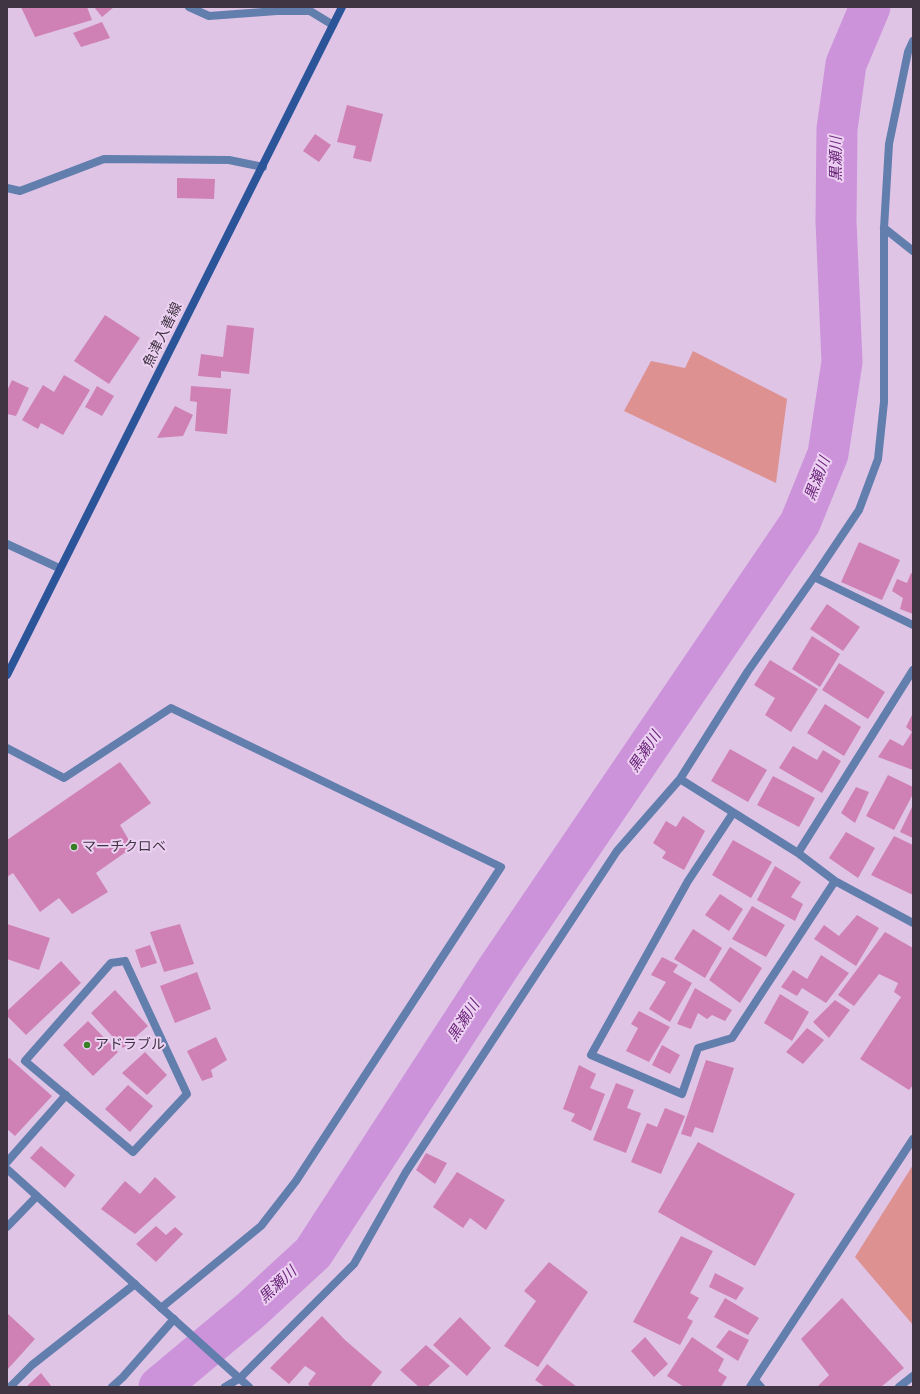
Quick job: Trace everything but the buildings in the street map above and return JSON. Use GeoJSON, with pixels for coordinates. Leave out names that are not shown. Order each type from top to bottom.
{"type":"FeatureCollection","features":[{"type":"Feature","properties":{"kind":"main road","name":"魚津入善線"},"geometry":{"type":"LineString","coordinates":[[7,675],[59,568],[119,454],[229,230],[263,167],[342,7]]}},
{"type":"Feature","properties":{"kind":"street"},"geometry":{"type":"LineString","coordinates":[[189,7],[209,16],[277,11],[310,11],[334,25]]}},
{"type":"Feature","properties":{"kind":"street"},"geometry":{"type":"LineString","coordinates":[[225,1387],[240,1378],[354,1264],[406,1172],[617,852],[680,779],[748,671],[859,510],[878,459],[884,402],[884,228],[890,144],[908,52],[913,41]]}},
{"type":"Feature","properties":{"kind":"street"},"geometry":{"type":"LineString","coordinates":[[7,188],[20,191],[104,159],[229,160],[263,167]]}},
{"type":"Feature","properties":{"kind":"street"},"geometry":{"type":"LineString","coordinates":[[884,228],[913,251]]}},
{"type":"Feature","properties":{"kind":"street"},"geometry":{"type":"LineString","coordinates":[[7,544],[59,568]]}},
{"type":"Feature","properties":{"kind":"street"},"geometry":{"type":"LineString","coordinates":[[814,577],[913,625]]}},
{"type":"Feature","properties":{"kind":"street"},"geometry":{"type":"LineString","coordinates":[[798,854],[913,670]]}},
{"type":"Feature","properties":{"kind":"street"},"geometry":{"type":"LineString","coordinates":[[7,748],[64,778],[171,708],[502,867],[296,1181],[261,1226],[161,1308]]}},
{"type":"Feature","properties":{"kind":"street"},"geometry":{"type":"LineString","coordinates":[[680,779],[798,854],[835,881],[913,923]]}},
{"type":"Feature","properties":{"kind":"street"},"geometry":{"type":"LineString","coordinates":[[733,813],[688,880],[591,1055],[682,1094],[698,1048],[732,1038],[835,881]]}},
{"type":"Feature","properties":{"kind":"street"},"geometry":{"type":"LineString","coordinates":[[125,961],[187,1094],[133,1152],[66,1095],[25,1061],[111,963],[125,961]]}},
{"type":"Feature","properties":{"kind":"street"},"geometry":{"type":"LineString","coordinates":[[7,1162],[66,1095]]}},
{"type":"Feature","properties":{"kind":"street"},"geometry":{"type":"LineString","coordinates":[[761,1387],[752,1383],[913,1139]]}},
{"type":"Feature","properties":{"kind":"street"},"geometry":{"type":"LineString","coordinates":[[7,1169],[249,1387]]}},
{"type":"Feature","properties":{"kind":"street"},"geometry":{"type":"LineString","coordinates":[[7,1227],[37,1196]]}},
{"type":"Feature","properties":{"kind":"street"},"geometry":{"type":"LineString","coordinates":[[10,1387],[32,1365],[135,1284]]}},
{"type":"Feature","properties":{"kind":"street"},"geometry":{"type":"LineString","coordinates":[[112,1387],[123,1377],[174,1319]]}},
{"type":"Feature","properties":{"kind":"street"},"geometry":{"type":"LineString","coordinates":[[900,1387],[913,1376]]}},
{"type":"Feature","properties":{"kind":"shaded area"},"geometry":{"type":"Polygon","coordinates":[[[693,351],[787,399],[776,483],[624,411],[651,361],[685,368],[693,351]]]}},
{"type":"Feature","properties":{"kind":"shaded area"},"geometry":{"type":"Polygon","coordinates":[[[913,1165],[913,1325],[855,1257],[913,1165]]]}},
{"type":"Feature","properties":{"kind":"waterway","name":"黒瀬川"},"geometry":{"type":"LineString","coordinates":[[159,1387],[250,1311],[313,1253],[498,968],[800,523],[828,454],[842,362],[836,221],[837,129],[846,64],[870,7]]}},
{"type":"Feature","properties":{"kind":"place","name":"マーチクロベ"},"geometry":{"type":"Point","coordinates":[74,847]}},
{"type":"Feature","properties":{"kind":"place","name":"アドラブル"},"geometry":{"type":"Point","coordinates":[87,1045]}}]}
